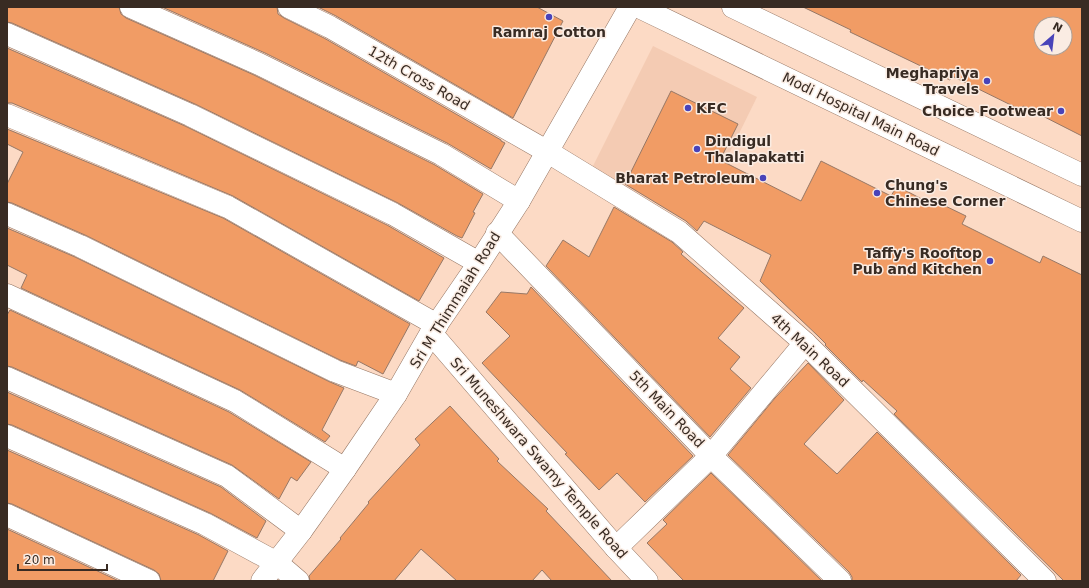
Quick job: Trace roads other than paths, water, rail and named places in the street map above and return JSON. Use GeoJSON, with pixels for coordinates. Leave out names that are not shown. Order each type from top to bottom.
{"type":"FeatureCollection","features":[{"type":"Feature","properties":{"kind":"street"},"geometry":{"type":"LineString","coordinates":[[131,7],[259,64],[441,154],[519,201]]}},
{"type":"Feature","properties":{"kind":"street","name":"12th Cross Road"},"geometry":{"type":"LineString","coordinates":[[289,7],[330,27],[548,152]]}},
{"type":"Feature","properties":{"kind":"street","name":"Sri M Thimmaiah Road"},"geometry":{"type":"LineString","coordinates":[[262,581],[346,469],[396,394],[434,329],[519,201],[630,7]]}},
{"type":"Feature","properties":{"kind":"street","name":"Modi Hospital Main Road"},"geometry":{"type":"LineString","coordinates":[[639,7],[1082,221]]}},
{"type":"Feature","properties":{"kind":"street"},"geometry":{"type":"LineString","coordinates":[[733,7],[1082,175]]}},
{"type":"Feature","properties":{"kind":"street"},"geometry":{"type":"LineString","coordinates":[[7,34],[190,114],[393,214],[479,263]]}},
{"type":"Feature","properties":{"kind":"street","name":"Sri Muneshwara Swamy Temple Road"},"geometry":{"type":"LineString","coordinates":[[7,115],[228,207],[434,329],[644,580]]}},
{"type":"Feature","properties":{"kind":"street","name":"4th Main Road"},"geometry":{"type":"LineString","coordinates":[[548,152],[679,232],[804,343],[1045,581]]}},
{"type":"Feature","properties":{"kind":"street"},"geometry":{"type":"LineString","coordinates":[[7,214],[80,246],[334,371],[396,394]]}},
{"type":"Feature","properties":{"kind":"street","name":"5th Main Road"},"geometry":{"type":"LineString","coordinates":[[497,233],[711,456],[840,581]]}},
{"type":"Feature","properties":{"kind":"street"},"geometry":{"type":"LineString","coordinates":[[7,295],[235,401],[346,469]]}},
{"type":"Feature","properties":{"kind":"street"},"geometry":{"type":"LineString","coordinates":[[616,548],[711,456],[804,343]]}},
{"type":"Feature","properties":{"kind":"street"},"geometry":{"type":"LineString","coordinates":[[7,378],[228,476],[301,531]]}},
{"type":"Feature","properties":{"kind":"street"},"geometry":{"type":"LineString","coordinates":[[7,436],[205,524],[277,563],[298,581]]}},
{"type":"Feature","properties":{"kind":"street"},"geometry":{"type":"LineString","coordinates":[[7,515],[149,581]]}},
{"type":"Feature","properties":{"kind":"place","name":"Ramraj Cotton"},"geometry":{"type":"Point","coordinates":[549,17]}},
{"type":"Feature","properties":{"kind":"place","name":"Meghapriya Travels"},"geometry":{"type":"Point","coordinates":[987,81]}},
{"type":"Feature","properties":{"kind":"place","name":"KFC"},"geometry":{"type":"Point","coordinates":[688,108]}},
{"type":"Feature","properties":{"kind":"place","name":"Choice Footwear"},"geometry":{"type":"Point","coordinates":[1061,111]}},
{"type":"Feature","properties":{"kind":"place","name":"Dindigul Thalapakatti"},"geometry":{"type":"Point","coordinates":[697,149]}},
{"type":"Feature","properties":{"kind":"place","name":"Bharat Petroleum"},"geometry":{"type":"Point","coordinates":[763,178]}},
{"type":"Feature","properties":{"kind":"place","name":"Chung's Chinese Corner"},"geometry":{"type":"Point","coordinates":[877,193]}},
{"type":"Feature","properties":{"kind":"place","name":"Taffy's Rooftop Pub and Kitchen"},"geometry":{"type":"Point","coordinates":[990,261]}}]}
